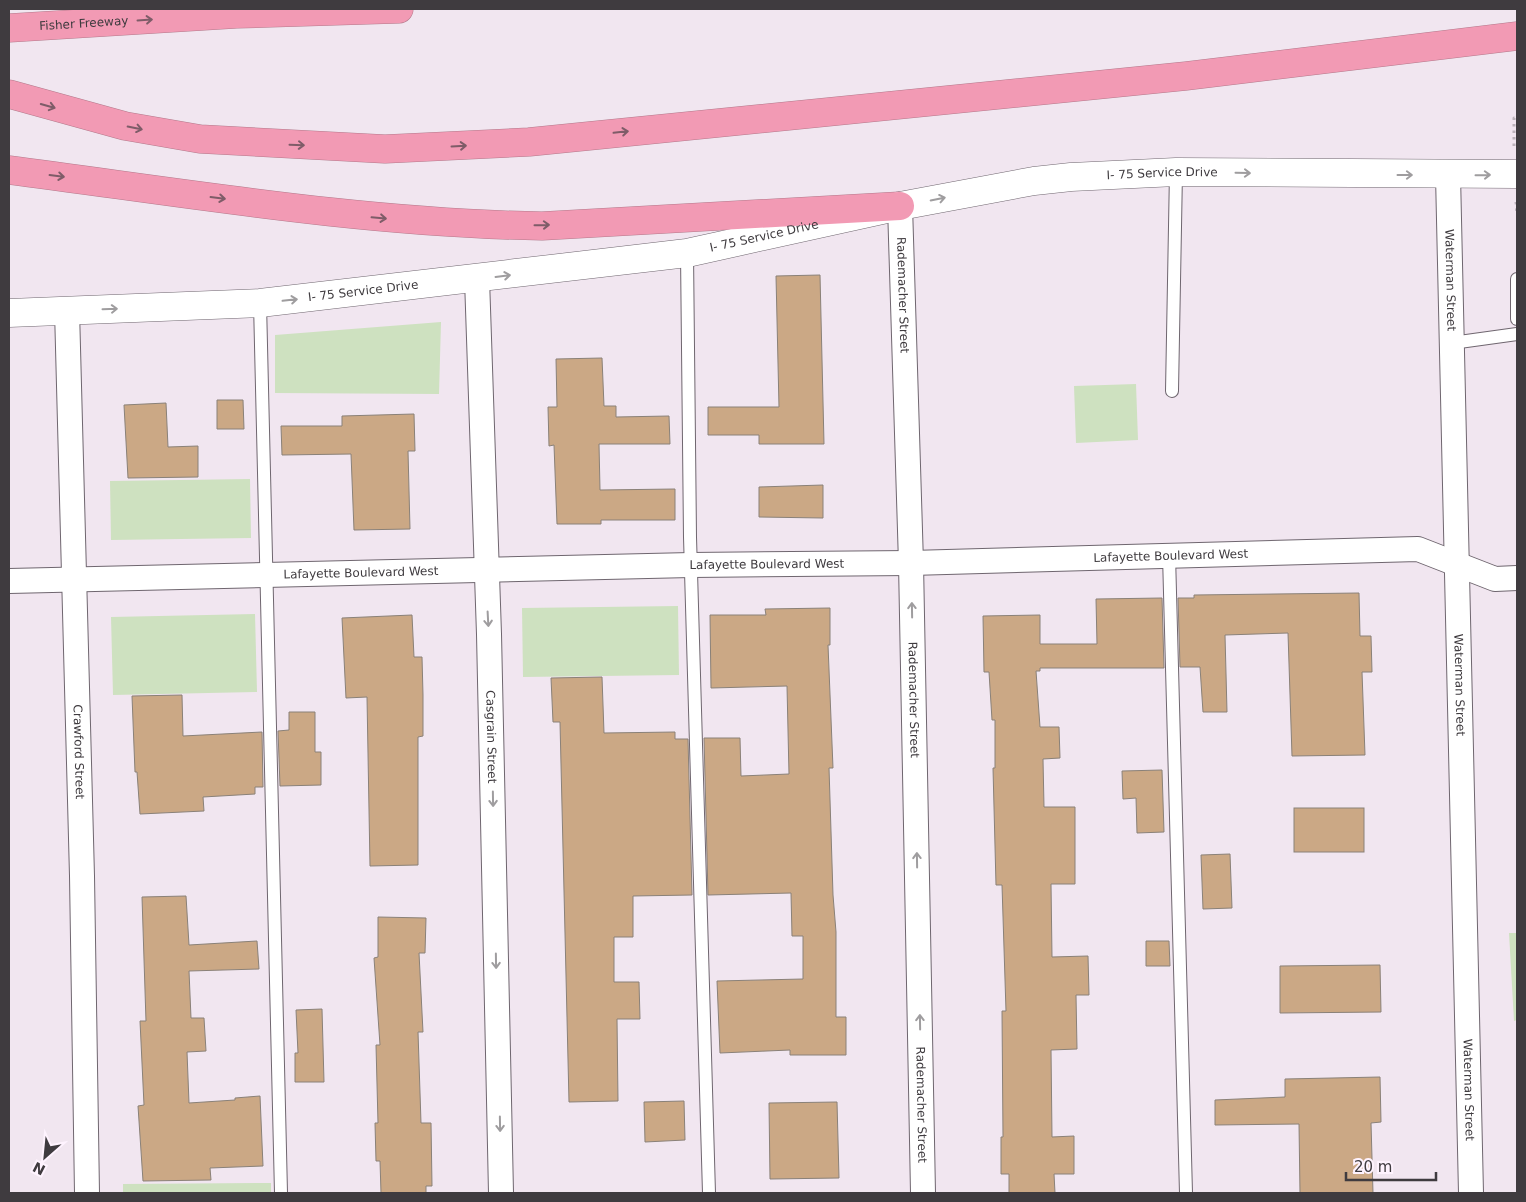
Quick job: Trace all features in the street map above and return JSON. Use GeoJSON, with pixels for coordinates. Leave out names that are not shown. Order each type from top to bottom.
{"type":"FeatureCollection","features":[{"type":"Feature","properties":{"kind":"highway","name":"Fisher Freeway"},"geometry":{"type":"LineString","coordinates":[[9,28],[236,14],[399,9]]}},
{"type":"Feature","properties":{"kind":"highway"},"geometry":{"type":"LineString","coordinates":[[9,94],[88,117],[200,139],[384,149],[529,142],[1186,76],[1517,36]]}},
{"type":"Feature","properties":{"kind":"highway"},"geometry":{"type":"LineString","coordinates":[[9,170],[372,217],[496,225],[542,226],[900,206]]}},
{"type":"Feature","properties":{"kind":"main road","name":"I- 75 Service Drive"},"geometry":{"type":"LineString","coordinates":[[9,313],[260,303],[688,253],[900,206],[1034,181],[1115,173],[1517,174]]}},
{"type":"Feature","properties":{"kind":"street","name":"Waterman Street"},"geometry":{"type":"LineString","coordinates":[[1448,175],[1471,1193]]}},
{"type":"Feature","properties":{"kind":"street","name":"Rademacher Street"},"geometry":{"type":"LineString","coordinates":[[900,206],[911,563],[923,1193]]}},
{"type":"Feature","properties":{"kind":"street","name":"Casgrain Street"},"geometry":{"type":"LineString","coordinates":[[477,279],[485,570],[489,634],[502,1193]]}},
{"type":"Feature","properties":{"kind":"street","name":"Crawford Street"},"geometry":{"type":"LineString","coordinates":[[67,310],[87,1193]]}},
{"type":"Feature","properties":{"kind":"street","name":"Lafayette Boulevard West"},"geometry":{"type":"LineString","coordinates":[[9,582],[691,565],[911,563],[1418,549],[1495,580],[1517,578]]}},
{"type":"Feature","properties":{"kind":"lane"},"geometry":{"type":"LineString","coordinates":[[1172,391],[1176,172]]}},
{"type":"Feature","properties":{"kind":"lane"},"geometry":{"type":"LineString","coordinates":[[688,253],[691,565],[709,1193]]}},
{"type":"Feature","properties":{"kind":"lane"},"geometry":{"type":"LineString","coordinates":[[1517,278],[1517,319]]}},
{"type":"Feature","properties":{"kind":"lane"},"geometry":{"type":"LineString","coordinates":[[260,303],[280,1193]]}},
{"type":"Feature","properties":{"kind":"lane"},"geometry":{"type":"LineString","coordinates":[[1452,343],[1517,334]]}},
{"type":"Feature","properties":{"kind":"lane"},"geometry":{"type":"LineString","coordinates":[[1169,555],[1186,1193]]}},
{"type":"Feature","properties":{"kind":"green space"},"geometry":{"type":"Polygon","coordinates":[[[441,322],[439,394],[275,393],[275,335],[441,322]]]}},
{"type":"Feature","properties":{"kind":"green space"},"geometry":{"type":"Polygon","coordinates":[[[1136,384],[1138,440],[1076,443],[1074,386],[1136,384]]]}},
{"type":"Feature","properties":{"kind":"green space"},"geometry":{"type":"Polygon","coordinates":[[[250,479],[251,538],[111,540],[110,481],[250,479]]]}},
{"type":"Feature","properties":{"kind":"green space"},"geometry":{"type":"Polygon","coordinates":[[[678,606],[679,675],[523,677],[522,608],[678,606]]]}},
{"type":"Feature","properties":{"kind":"green space"},"geometry":{"type":"Polygon","coordinates":[[[255,614],[257,692],[113,695],[111,617],[255,614]]]}},
{"type":"Feature","properties":{"kind":"green space"},"geometry":{"type":"Polygon","coordinates":[[[1509,933],[1517,933],[1517,1020],[1514,1021],[1509,933]]]}},
{"type":"Feature","properties":{"kind":"green space"},"geometry":{"type":"Polygon","coordinates":[[[271,1183],[271,1193],[123,1193],[123,1184],[271,1183]]]}},
{"type":"Feature","properties":{"kind":"building"},"geometry":{"type":"Polygon","coordinates":[[[820,275],[824,444],[759,444],[759,435],[708,435],[708,407],[779,407],[776,276],[820,275]]]}},
{"type":"Feature","properties":{"kind":"building"},"geometry":{"type":"Polygon","coordinates":[[[602,358],[604,406],[616,406],[616,417],[669,416],[670,444],[599,444],[600,490],[675,489],[675,520],[601,520],[601,524],[557,524],[554,445],[549,446],[548,407],[557,407],[556,359],[602,358]]]}},
{"type":"Feature","properties":{"kind":"building"},"geometry":{"type":"Polygon","coordinates":[[[217,400],[243,400],[244,429],[217,429],[217,400]]]}},
{"type":"Feature","properties":{"kind":"building"},"geometry":{"type":"Polygon","coordinates":[[[166,403],[168,447],[198,446],[198,477],[128,478],[124,405],[166,403]]]}},
{"type":"Feature","properties":{"kind":"building"},"geometry":{"type":"Polygon","coordinates":[[[414,414],[415,451],[408,451],[410,529],[354,530],[351,454],[282,455],[281,426],[342,426],[342,416],[414,414]]]}},
{"type":"Feature","properties":{"kind":"building"},"geometry":{"type":"Polygon","coordinates":[[[823,485],[823,518],[759,517],[759,487],[823,485]]]}},
{"type":"Feature","properties":{"kind":"building"},"geometry":{"type":"Polygon","coordinates":[[[1359,593],[1360,636],[1371,636],[1372,672],[1362,672],[1365,755],[1292,756],[1288,633],[1225,635],[1227,712],[1203,712],[1200,667],[1180,667],[1178,598],[1194,598],[1194,595],[1359,593]]]}},
{"type":"Feature","properties":{"kind":"building"},"geometry":{"type":"Polygon","coordinates":[[[1162,598],[1164,668],[1040,668],[1040,671],[1036,671],[1040,727],[1059,727],[1060,758],[1043,759],[1044,807],[1075,807],[1075,884],[1051,884],[1052,957],[1088,956],[1089,995],[1076,995],[1077,1049],[1051,1050],[1052,1137],[1074,1136],[1074,1174],[1054,1174],[1055,1193],[1009,1193],[1009,1174],[1001,1174],[1001,1137],[1003,1137],[1002,1011],[1006,1011],[1002,885],[996,885],[993,768],[995,768],[995,720],[992,720],[989,672],[984,672],[983,616],[1040,615],[1040,644],[1097,644],[1096,599],[1162,598]]]}},
{"type":"Feature","properties":{"kind":"building"},"geometry":{"type":"Polygon","coordinates":[[[830,608],[830,645],[828,645],[833,768],[829,768],[836,932],[836,1017],[846,1017],[846,1055],[790,1055],[790,1050],[720,1053],[717,981],[803,979],[803,936],[792,936],[791,893],[708,895],[704,738],[740,738],[741,776],[789,774],[787,686],[711,688],[710,615],[766,615],[765,609],[830,608]]]}},
{"type":"Feature","properties":{"kind":"building"},"geometry":{"type":"Polygon","coordinates":[[[412,615],[414,657],[422,657],[423,695],[423,736],[418,737],[418,865],[370,866],[367,697],[346,698],[342,618],[412,615]]]}},
{"type":"Feature","properties":{"kind":"building"},"geometry":{"type":"Polygon","coordinates":[[[602,677],[604,733],[675,732],[675,739],[688,739],[692,895],[633,896],[633,937],[614,937],[614,982],[639,982],[640,1019],[617,1019],[618,1101],[569,1102],[560,722],[553,722],[551,678],[602,677]]]}},
{"type":"Feature","properties":{"kind":"building"},"geometry":{"type":"Polygon","coordinates":[[[182,695],[183,736],[262,732],[263,787],[255,787],[255,794],[203,797],[204,811],[140,814],[137,772],[135,772],[132,696],[182,695]]]}},
{"type":"Feature","properties":{"kind":"building"},"geometry":{"type":"Polygon","coordinates":[[[289,712],[315,712],[315,752],[321,752],[321,785],[280,786],[278,731],[289,730],[289,712]]]}},
{"type":"Feature","properties":{"kind":"building"},"geometry":{"type":"Polygon","coordinates":[[[1162,770],[1164,832],[1137,833],[1136,798],[1123,799],[1122,771],[1162,770]]]}},
{"type":"Feature","properties":{"kind":"building"},"geometry":{"type":"Polygon","coordinates":[[[1294,808],[1364,808],[1364,852],[1294,852],[1294,808]]]}},
{"type":"Feature","properties":{"kind":"building"},"geometry":{"type":"Polygon","coordinates":[[[1230,854],[1232,908],[1203,909],[1201,855],[1230,854]]]}},
{"type":"Feature","properties":{"kind":"building"},"geometry":{"type":"Polygon","coordinates":[[[186,896],[189,945],[257,941],[259,969],[189,971],[191,1018],[204,1018],[206,1051],[187,1052],[189,1103],[235,1100],[235,1098],[260,1096],[263,1166],[210,1168],[211,1180],[143,1181],[138,1106],[144,1105],[140,1021],[146,1021],[142,897],[186,896]]]}},
{"type":"Feature","properties":{"kind":"building"},"geometry":{"type":"Polygon","coordinates":[[[378,917],[426,918],[425,953],[419,953],[423,1032],[418,1032],[421,1123],[431,1123],[432,1186],[426,1186],[426,1193],[381,1193],[380,1161],[376,1161],[375,1123],[378,1123],[376,1045],[380,1045],[374,958],[378,957],[378,917]]]}},
{"type":"Feature","properties":{"kind":"building"},"geometry":{"type":"Polygon","coordinates":[[[1146,941],[1169,941],[1170,966],[1146,966],[1146,941]]]}},
{"type":"Feature","properties":{"kind":"building"},"geometry":{"type":"Polygon","coordinates":[[[1380,965],[1381,1012],[1280,1013],[1280,966],[1380,965]]]}},
{"type":"Feature","properties":{"kind":"building"},"geometry":{"type":"Polygon","coordinates":[[[322,1009],[324,1082],[295,1082],[295,1053],[298,1053],[296,1010],[322,1009]]]}},
{"type":"Feature","properties":{"kind":"building"},"geometry":{"type":"Polygon","coordinates":[[[1380,1077],[1381,1122],[1371,1123],[1373,1193],[1300,1193],[1299,1124],[1215,1125],[1215,1100],[1285,1097],[1285,1079],[1380,1077]]]}},
{"type":"Feature","properties":{"kind":"building"},"geometry":{"type":"Polygon","coordinates":[[[684,1101],[685,1140],[645,1142],[644,1102],[684,1101]]]}},
{"type":"Feature","properties":{"kind":"building"},"geometry":{"type":"Polygon","coordinates":[[[837,1102],[839,1178],[770,1179],[769,1103],[837,1102]]]}}]}
